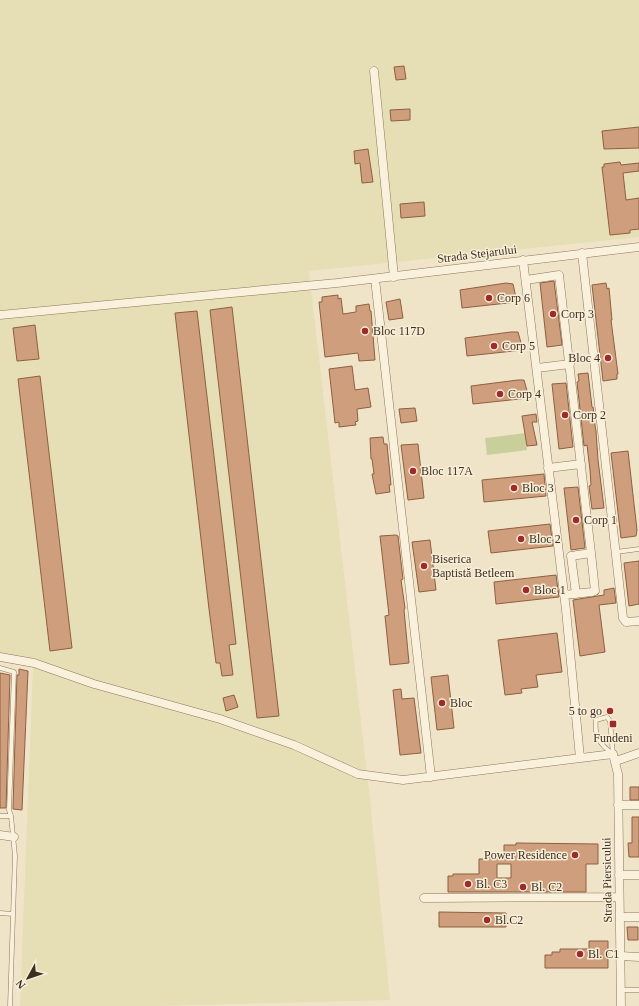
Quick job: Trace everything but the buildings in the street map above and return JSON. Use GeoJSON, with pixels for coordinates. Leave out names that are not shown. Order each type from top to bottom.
{"type":"FeatureCollection","features":[{"type":"Feature","properties":{"kind":"street"},"geometry":{"type":"LineString","coordinates":[[374,71],[394,277]]}},
{"type":"Feature","properties":{"kind":"street","name":"Strada Stejarului"},"geometry":{"type":"LineString","coordinates":[[0,315],[171,300],[394,277],[639,247]]}},
{"type":"Feature","properties":{"kind":"street"},"geometry":{"type":"LineString","coordinates":[[582,253],[623,618],[626,622],[639,621]]}},
{"type":"Feature","properties":{"kind":"street"},"geometry":{"type":"LineString","coordinates":[[523,260],[564,595],[580,758]]}},
{"type":"Feature","properties":{"kind":"street"},"geometry":{"type":"LineString","coordinates":[[526,280],[560,275],[595,589],[592,592],[564,595]]}},
{"type":"Feature","properties":{"kind":"street"},"geometry":{"type":"LineString","coordinates":[[375,279],[431,776]]}},
{"type":"Feature","properties":{"kind":"street"},"geometry":{"type":"LineString","coordinates":[[536,368],[570,364]]}},
{"type":"Feature","properties":{"kind":"street"},"geometry":{"type":"LineString","coordinates":[[548,468],[580,464]]}},
{"type":"Feature","properties":{"kind":"street"},"geometry":{"type":"LineString","coordinates":[[576,594],[571,556],[591,553]]}},
{"type":"Feature","properties":{"kind":"street"},"geometry":{"type":"LineString","coordinates":[[0,657],[34,663],[94,684],[220,719],[294,745],[358,774],[403,780],[580,758],[615,758],[639,753]]}},
{"type":"Feature","properties":{"kind":"street","name":"Strada Piersicului"},"geometry":{"type":"LineString","coordinates":[[615,758],[618,774],[619,896],[622,917],[620,956],[621,1006]]}},
{"type":"Feature","properties":{"kind":"street"},"geometry":{"type":"LineString","coordinates":[[618,805],[639,805]]}},
{"type":"Feature","properties":{"kind":"street"},"geometry":{"type":"LineString","coordinates":[[0,835],[14,837]]}},
{"type":"Feature","properties":{"kind":"street"},"geometry":{"type":"LineString","coordinates":[[619,876],[639,875]]}},
{"type":"Feature","properties":{"kind":"street"},"geometry":{"type":"LineString","coordinates":[[424,898],[619,896]]}},
{"type":"Feature","properties":{"kind":"street","name":"Strada Piersicului"},"geometry":{"type":"LineString","coordinates":[[622,917],[639,917]]}},
{"type":"Feature","properties":{"kind":"street"},"geometry":{"type":"LineString","coordinates":[[620,956],[639,957]]}},
{"type":"Feature","properties":{"kind":"lane"},"geometry":{"type":"LineString","coordinates":[[615,552],[639,549]]}},
{"type":"Feature","properties":{"kind":"lane"},"geometry":{"type":"LineString","coordinates":[[0,668],[14,672],[9,810],[14,837],[15,856],[10,1006]]}},
{"type":"Feature","properties":{"kind":"lane"},"geometry":{"type":"LineString","coordinates":[[607,717],[610,721],[615,758],[597,738],[596,720],[599,718],[607,717]]}},
{"type":"Feature","properties":{"kind":"lane"},"geometry":{"type":"LineString","coordinates":[[0,816],[11,816]]}},
{"type":"Feature","properties":{"kind":"lane"},"geometry":{"type":"LineString","coordinates":[[0,913],[13,914]]}},
{"type":"Feature","properties":{"kind":"lane"},"geometry":{"type":"LineString","coordinates":[[621,990],[639,990]]}},
{"type":"Feature","properties":{"kind":"shaded area"},"geometry":{"type":"Polygon","coordinates":[[[0,0],[639,0],[639,237],[309,271],[370,800],[390,1000],[156,1006],[20,1006],[33,666],[0,662],[0,0]]]}},
{"type":"Feature","properties":{"kind":"green space"},"geometry":{"type":"Polygon","coordinates":[[[526,433],[527,450],[487,455],[485,438],[526,433]]]}},
{"type":"Feature","properties":{"kind":"place","name":"Corp 6"},"geometry":{"type":"Point","coordinates":[489,298]}},
{"type":"Feature","properties":{"kind":"place","name":"Corp 3"},"geometry":{"type":"Point","coordinates":[553,314]}},
{"type":"Feature","properties":{"kind":"place","name":"Bloc 117D"},"geometry":{"type":"Point","coordinates":[365,331]}},
{"type":"Feature","properties":{"kind":"place","name":"Corp 5"},"geometry":{"type":"Point","coordinates":[494,346]}},
{"type":"Feature","properties":{"kind":"place","name":"Bloc 4"},"geometry":{"type":"Point","coordinates":[608,358]}},
{"type":"Feature","properties":{"kind":"place","name":"Corp 4"},"geometry":{"type":"Point","coordinates":[500,394]}},
{"type":"Feature","properties":{"kind":"place","name":"Corp 2"},"geometry":{"type":"Point","coordinates":[565,415]}},
{"type":"Feature","properties":{"kind":"place","name":"Bloc 117A"},"geometry":{"type":"Point","coordinates":[413,471]}},
{"type":"Feature","properties":{"kind":"place","name":"Bloc 3"},"geometry":{"type":"Point","coordinates":[514,488]}},
{"type":"Feature","properties":{"kind":"place","name":"Corp 1"},"geometry":{"type":"Point","coordinates":[576,520]}},
{"type":"Feature","properties":{"kind":"place","name":"Bloc 2"},"geometry":{"type":"Point","coordinates":[521,539]}},
{"type":"Feature","properties":{"kind":"place","name":"Biserica Baptistă Betleem"},"geometry":{"type":"Point","coordinates":[424,566]}},
{"type":"Feature","properties":{"kind":"place","name":"Bloc 1"},"geometry":{"type":"Point","coordinates":[526,590]}},
{"type":"Feature","properties":{"kind":"place","name":"Bloc"},"geometry":{"type":"Point","coordinates":[442,703]}},
{"type":"Feature","properties":{"kind":"place","name":"5 to go"},"geometry":{"type":"Point","coordinates":[610,711]}},
{"type":"Feature","properties":{"kind":"place","name":"Fundeni"},"geometry":{"type":"Point","coordinates":[613,724]}},
{"type":"Feature","properties":{"kind":"place","name":"Power Residence"},"geometry":{"type":"Point","coordinates":[575,855]}},
{"type":"Feature","properties":{"kind":"place","name":"Bl. C3"},"geometry":{"type":"Point","coordinates":[468,884]}},
{"type":"Feature","properties":{"kind":"place","name":"Bl. C2"},"geometry":{"type":"Point","coordinates":[523,887]}},
{"type":"Feature","properties":{"kind":"place","name":"Bl.C2"},"geometry":{"type":"Point","coordinates":[487,920]}},
{"type":"Feature","properties":{"kind":"place","name":"Bl. C1"},"geometry":{"type":"Point","coordinates":[580,954]}}]}
